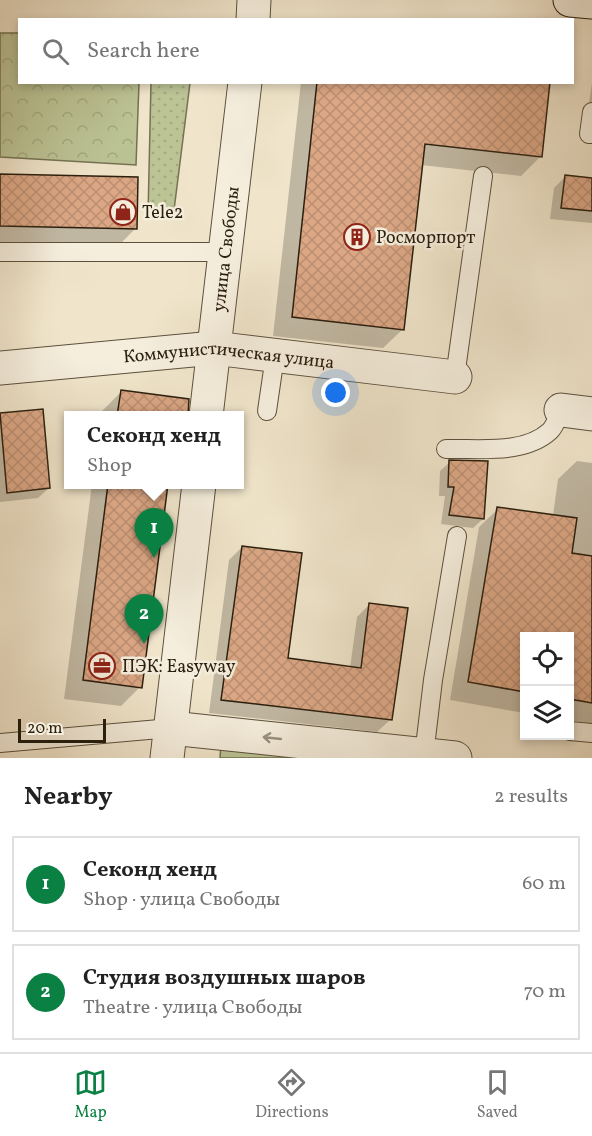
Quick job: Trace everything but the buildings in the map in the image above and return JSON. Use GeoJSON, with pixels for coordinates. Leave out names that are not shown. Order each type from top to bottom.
{"type":"FeatureCollection","features":[{"type":"Feature","properties":{"kind":"street"},"geometry":{"type":"LineString","coordinates":[[253,18],[254,0]]}},
{"type":"Feature","properties":{"kind":"street"},"geometry":{"type":"LineString","coordinates":[[570,0],[592,2]]}},
{"type":"Feature","properties":{"kind":"street","name":"улица Свободы"},"geometry":{"type":"LineString","coordinates":[[207,411],[245,84]]}},
{"type":"Feature","properties":{"kind":"street","name":"Коммунистическая улица"},"geometry":{"type":"LineString","coordinates":[[0,368],[214,348],[455,377]]}},
{"type":"Feature","properties":{"kind":"street"},"geometry":{"type":"LineString","coordinates":[[198,489],[169,743],[440,756]]}},
{"type":"Feature","properties":{"kind":"lane"},"geometry":{"type":"LineString","coordinates":[[592,112],[589,134],[592,134]]}},
{"type":"Feature","properties":{"kind":"lane"},"geometry":{"type":"LineString","coordinates":[[455,377],[483,176]]}},
{"type":"Feature","properties":{"kind":"lane"},"geometry":{"type":"LineString","coordinates":[[0,252],[225,252]]}},
{"type":"Feature","properties":{"kind":"lane"},"geometry":{"type":"LineString","coordinates":[[267,411],[275,356]]}},
{"type":"Feature","properties":{"kind":"lane"},"geometry":{"type":"LineString","coordinates":[[446,449],[507,448],[528,443],[576,412]]}},
{"type":"Feature","properties":{"kind":"lane"},"geometry":{"type":"LineString","coordinates":[[440,756],[433,680],[457,536]]}},
{"type":"Feature","properties":{"kind":"lane"},"geometry":{"type":"LineString","coordinates":[[574,731],[592,733]]}},
{"type":"Feature","properties":{"kind":"lane"},"geometry":{"type":"LineString","coordinates":[[0,743],[169,743]]}},
{"type":"Feature","properties":{"kind":"green space"},"geometry":{"type":"Polygon","coordinates":[[[0,33],[18,33],[18,84],[139,84],[136,165],[0,157],[0,33]]]}},
{"type":"Feature","properties":{"kind":"green space"},"geometry":{"type":"Polygon","coordinates":[[[151,84],[190,84],[173,218],[148,215],[151,84]]]}},
{"type":"Feature","properties":{"kind":"green space"},"geometry":{"type":"Polygon","coordinates":[[[221,744],[348,758],[220,758],[221,744]]]}},
{"type":"Feature","properties":{"kind":"place","name":"Tele2"},"geometry":{"type":"Point","coordinates":[123,212]}},
{"type":"Feature","properties":{"kind":"place","name":"Росморпорт"},"geometry":{"type":"Point","coordinates":[357,237]}},
{"type":"Feature","properties":{"kind":"place","name":"Секонд хенд"},"geometry":{"type":"Point","coordinates":[154,558]}},
{"type":"Feature","properties":{"kind":"place","name":"Студия воздушных шаров"},"geometry":{"type":"Point","coordinates":[144,644]}},
{"type":"Feature","properties":{"kind":"place","name":"ПЭК: Easyway"},"geometry":{"type":"Point","coordinates":[102,666]}}]}
